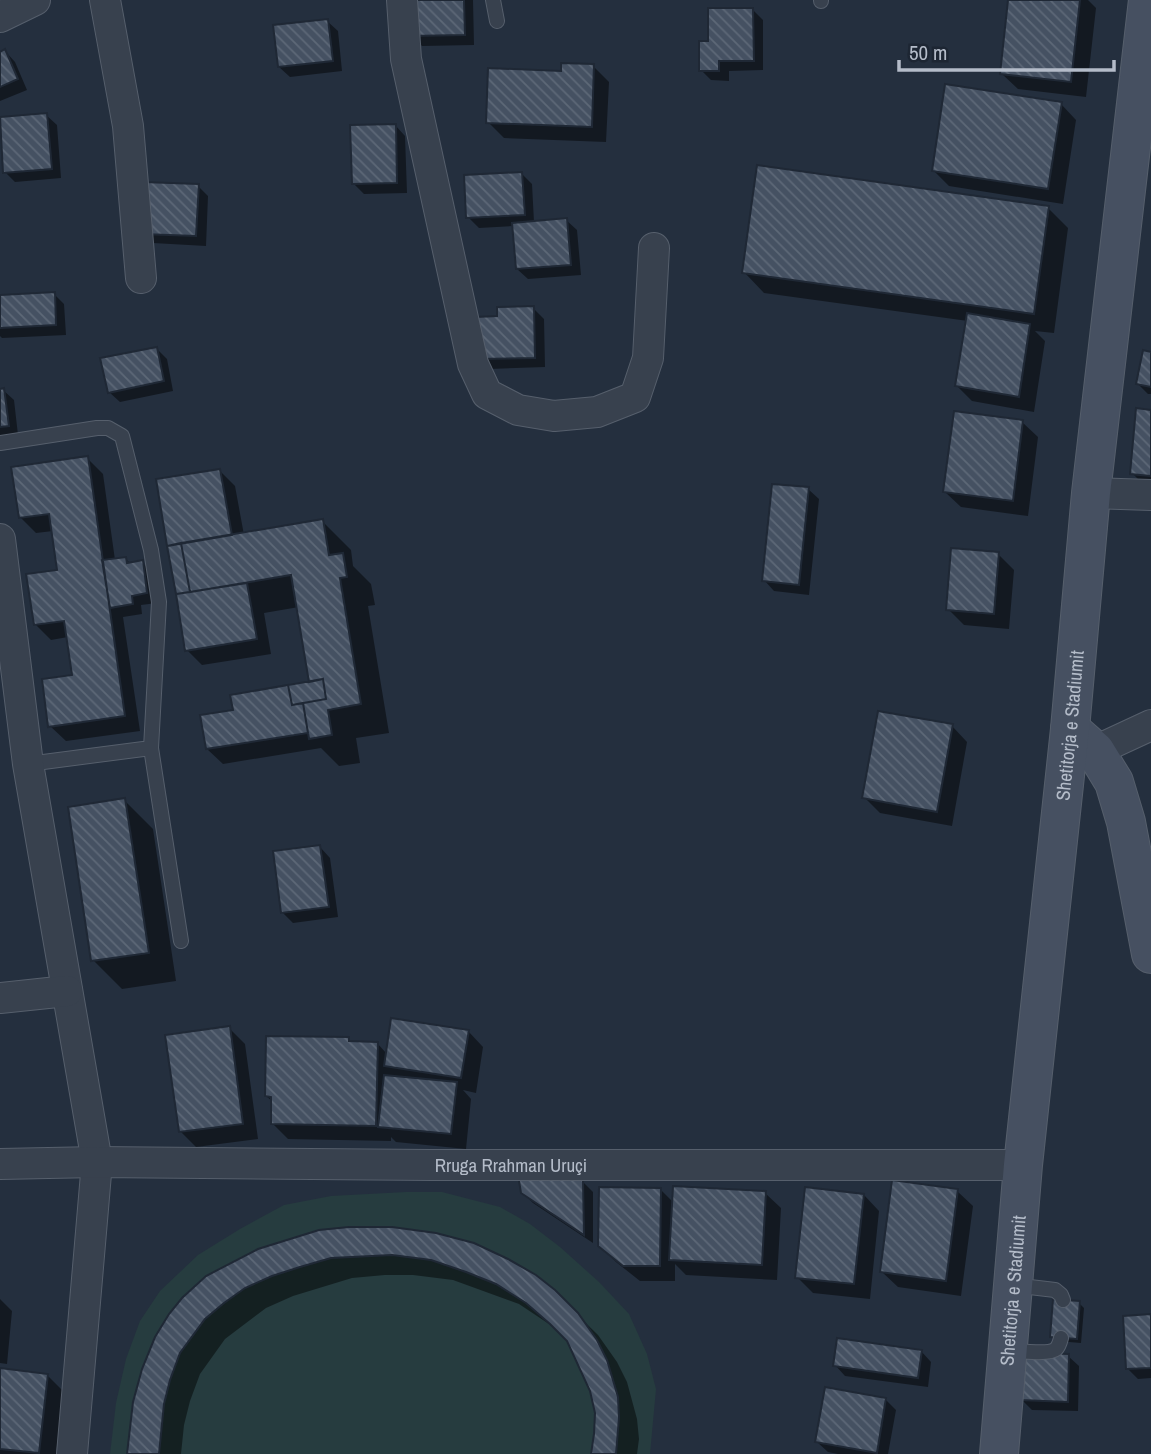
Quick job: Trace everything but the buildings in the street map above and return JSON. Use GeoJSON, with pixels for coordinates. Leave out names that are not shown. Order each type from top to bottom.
{"type":"FeatureCollection","features":[{"type":"Feature","properties":{"kind":"main road","name":"Shetitorja e Stadiumit"},"geometry":{"type":"LineString","coordinates":[[999,1454],[1023,1166],[1082,740],[1091,493],[1148,0]]}},
{"type":"Feature","properties":{"kind":"main road"},"geometry":{"type":"LineString","coordinates":[[1082,740],[1114,782],[1122,808],[1151,954]]}},
{"type":"Feature","properties":{"kind":"street"},"geometry":{"type":"LineString","coordinates":[[0,17],[35,0]]}},
{"type":"Feature","properties":{"kind":"street"},"geometry":{"type":"LineString","coordinates":[[105,0],[128,126],[141,278]]}},
{"type":"Feature","properties":{"kind":"street"},"geometry":{"type":"LineString","coordinates":[[402,0],[406,59],[473,364],[487,394],[518,410],[554,416],[597,412],[635,397],[648,358],[654,248]]}},
{"type":"Feature","properties":{"kind":"street"},"geometry":{"type":"LineString","coordinates":[[1091,493],[1151,495]]}},
{"type":"Feature","properties":{"kind":"street"},"geometry":{"type":"LineString","coordinates":[[0,539],[28,764],[97,1162],[72,1454]]}},
{"type":"Feature","properties":{"kind":"street"},"geometry":{"type":"LineString","coordinates":[[1082,740],[1151,725]]}},
{"type":"Feature","properties":{"kind":"street"},"geometry":{"type":"LineString","coordinates":[[0,998],[67,991]]}},
{"type":"Feature","properties":{"kind":"street","name":"Rruga Rrahman Uruçi"},"geometry":{"type":"LineString","coordinates":[[0,1164],[97,1162],[1023,1166]]}},
{"type":"Feature","properties":{"kind":"lane"},"geometry":{"type":"LineString","coordinates":[[493,0],[497,20]]}},
{"type":"Feature","properties":{"kind":"lane"},"geometry":{"type":"LineString","coordinates":[[0,443],[97,428],[108,428],[122,436],[151,550],[159,602],[151,748],[181,941]]}},
{"type":"Feature","properties":{"kind":"lane"},"geometry":{"type":"LineString","coordinates":[[28,764],[151,748]]}},
{"type":"Feature","properties":{"kind":"lane"},"geometry":{"type":"LineString","coordinates":[[1012,1285],[1055,1290],[1063,1300]]}},
{"type":"Feature","properties":{"kind":"lane"},"geometry":{"type":"LineString","coordinates":[[1007,1350],[1055,1351],[1060,1338]]}},
{"type":"Feature","properties":{"kind":"green space"},"geometry":{"type":"Polygon","coordinates":[[[442,1192],[500,1207],[530,1224],[560,1247],[629,1314],[647,1354],[656,1389],[650,1454],[110,1454],[116,1403],[126,1359],[140,1321],[160,1291],[198,1255],[284,1205],[331,1196],[442,1192]]]}}]}
